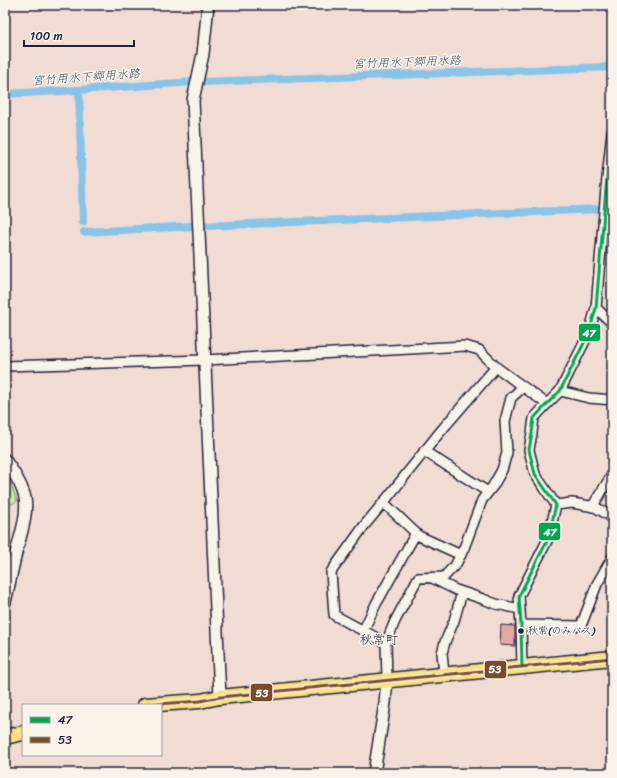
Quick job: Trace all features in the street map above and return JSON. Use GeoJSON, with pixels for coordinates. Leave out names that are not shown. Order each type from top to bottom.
{"type":"FeatureCollection","features":[{"type":"Feature","properties":{"kind":"main road"},"geometry":{"type":"LineString","coordinates":[[159,704],[612,658]]}},
{"type":"Feature","properties":{"kind":"main road"},"geometry":{"type":"LineString","coordinates":[[5,737],[22,733]]}},
{"type":"Feature","properties":{"kind":"street"},"geometry":{"type":"LineString","coordinates":[[208,5],[203,54],[193,100],[220,697]]}},
{"type":"Feature","properties":{"kind":"street"},"geometry":{"type":"LineString","coordinates":[[522,667],[521,625],[518,596],[548,539],[556,505],[535,474],[529,450],[534,418],[560,391],[589,334],[596,308],[608,203],[612,132]]}},
{"type":"Feature","properties":{"kind":"street"},"geometry":{"type":"LineString","coordinates":[[596,308],[612,323]]}},
{"type":"Feature","properties":{"kind":"street"},"geometry":{"type":"LineString","coordinates":[[5,366],[205,360],[465,346],[479,350],[496,367],[547,404]]}},
{"type":"Feature","properties":{"kind":"street"},"geometry":{"type":"LineString","coordinates":[[386,643],[334,615],[331,572],[364,526],[384,503],[424,451],[496,367]]}},
{"type":"Feature","properties":{"kind":"street"},"geometry":{"type":"LineString","coordinates":[[374,773],[385,703],[387,680],[386,643],[395,622],[418,578],[444,577],[456,564],[461,555],[482,500],[493,486],[502,470],[507,453],[505,421],[511,398],[522,387]]}},
{"type":"Feature","properties":{"kind":"street"},"geometry":{"type":"LineString","coordinates":[[560,391],[589,398],[612,400]]}},
{"type":"Feature","properties":{"kind":"street"},"geometry":{"type":"LineString","coordinates":[[424,451],[488,492]]}},
{"type":"Feature","properties":{"kind":"street"},"geometry":{"type":"LineString","coordinates":[[5,460],[21,487],[26,504],[22,530],[5,602]]}},
{"type":"Feature","properties":{"kind":"street"},"geometry":{"type":"LineString","coordinates":[[592,507],[612,475]]}},
{"type":"Feature","properties":{"kind":"street"},"geometry":{"type":"LineString","coordinates":[[384,503],[419,536],[461,555]]}},
{"type":"Feature","properties":{"kind":"street"},"geometry":{"type":"LineString","coordinates":[[556,505],[572,503],[595,507],[612,517]]}},
{"type":"Feature","properties":{"kind":"street"},"geometry":{"type":"LineString","coordinates":[[363,631],[376,604],[416,533]]}},
{"type":"Feature","properties":{"kind":"street"},"geometry":{"type":"LineString","coordinates":[[521,625],[581,626],[597,584],[612,558]]}},
{"type":"Feature","properties":{"kind":"street"},"geometry":{"type":"LineString","coordinates":[[430,578],[456,590],[496,604],[520,609]]}},
{"type":"Feature","properties":{"kind":"street"},"geometry":{"type":"LineString","coordinates":[[444,674],[442,653],[454,621],[462,592]]}},
{"type":"Feature","properties":{"kind":"green space"},"geometry":{"type":"Polygon","coordinates":[[[5,473],[17,501],[5,508],[5,473]]]}},
{"type":"Feature","properties":{"kind":"building"},"geometry":{"type":"Polygon","coordinates":[[[501,625],[515,626],[515,646],[500,645],[501,625]]]}},
{"type":"Feature","properties":{"kind":"waterway","name":"宮竹用水下郷用水路"},"geometry":{"type":"LineString","coordinates":[[202,82],[612,67]]}},
{"type":"Feature","properties":{"kind":"waterway","name":"宮竹用水下郷用水路"},"geometry":{"type":"LineString","coordinates":[[5,94],[193,82]]}},
{"type":"Feature","properties":{"kind":"waterway"},"geometry":{"type":"LineString","coordinates":[[79,90],[83,222]]}},
{"type":"Feature","properties":{"kind":"waterway"},"geometry":{"type":"LineString","coordinates":[[204,226],[599,209]]}},
{"type":"Feature","properties":{"kind":"waterway"},"geometry":{"type":"LineString","coordinates":[[84,232],[194,226]]}},
{"type":"Feature","properties":{"kind":"transit line","name":"47"},"geometry":{"type":"LineString","coordinates":[[522,667],[519,596],[548,539],[556,505],[535,474],[529,450],[534,418],[560,391],[589,333],[596,308],[612,132]]}},
{"type":"Feature","properties":{"kind":"transit line","name":"53"},"geometry":{"type":"LineString","coordinates":[[159,704],[612,658]]}},
{"type":"Feature","properties":{"kind":"place","name":"秋常(のみバス)"},"geometry":{"type":"Point","coordinates":[521,631]}},
{"type":"Feature","properties":{"kind":"district","name":"秋常町"},"geometry":{"type":"Point","coordinates":[379,639]}}]}
